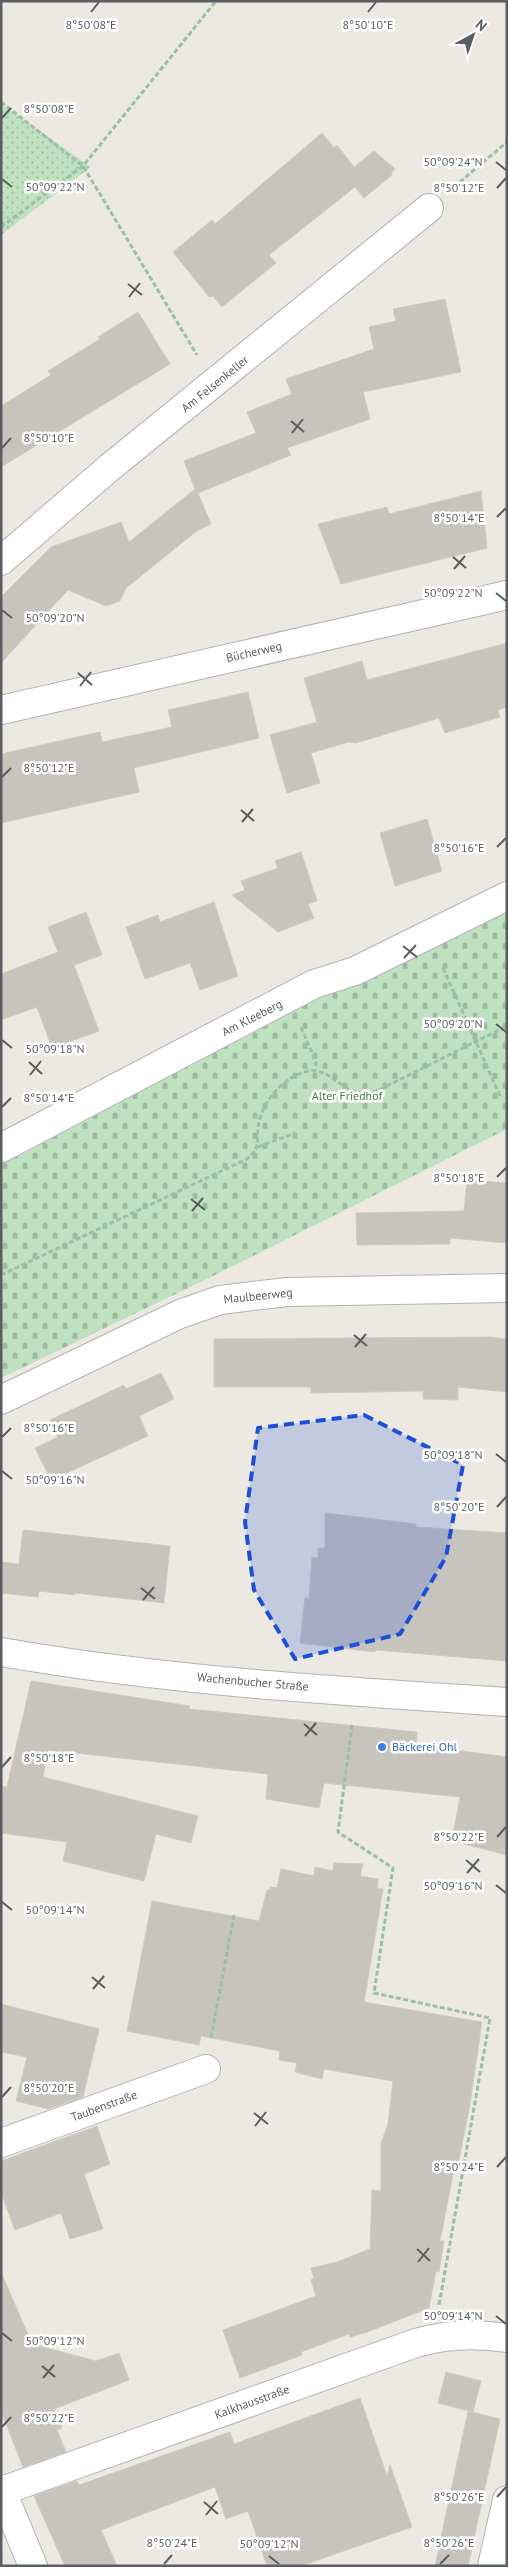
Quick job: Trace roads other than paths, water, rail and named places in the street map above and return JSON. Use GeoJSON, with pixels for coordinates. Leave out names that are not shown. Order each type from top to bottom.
{"type":"FeatureCollection","features":[{"type":"Feature","properties":{"kind":"street","name":"Am Felsenkeller"},"geometry":{"type":"LineString","coordinates":[[1,561],[109,468],[430,208]]}},
{"type":"Feature","properties":{"kind":"street","name":"Bücherweg"},"geometry":{"type":"LineString","coordinates":[[1,710],[507,595]]}},
{"type":"Feature","properties":{"kind":"street","name":"Am Kleeberg"},"geometry":{"type":"LineString","coordinates":[[1,1148],[314,984],[355,971],[507,896]]}},
{"type":"Feature","properties":{"kind":"street","name":"Maulbeerweg"},"geometry":{"type":"LineString","coordinates":[[1,1400],[180,1314],[220,1300],[287,1292],[507,1288]]}},
{"type":"Feature","properties":{"kind":"street","name":"Wachenbucher Straße"},"geometry":{"type":"LineString","coordinates":[[1,1652],[111,1669],[357,1692],[507,1702]]}},
{"type":"Feature","properties":{"kind":"street","name":"Taubenstraße"},"geometry":{"type":"LineString","coordinates":[[1,2143],[206,2068]]}},
{"type":"Feature","properties":{"kind":"street","name":"Kalkhausstraße"},"geometry":{"type":"LineString","coordinates":[[4,2503],[434,2338],[458,2334],[484,2334],[507,2338]]}},
{"type":"Feature","properties":{"kind":"street"},"geometry":{"type":"LineString","coordinates":[[492,2566],[507,2500]]}},
{"type":"Feature","properties":{"kind":"street"},"geometry":{"type":"LineString","coordinates":[[4,2503],[33,2566]]}},
{"type":"Feature","properties":{"kind":"place","name":"Bäckerei Ohl"},"geometry":{"type":"Point","coordinates":[382,1747]}},
{"type":"Feature","properties":{"kind":"park label","name":"Alter Friedhof"},"geometry":{"type":"Point","coordinates":[347,1096]}}]}
